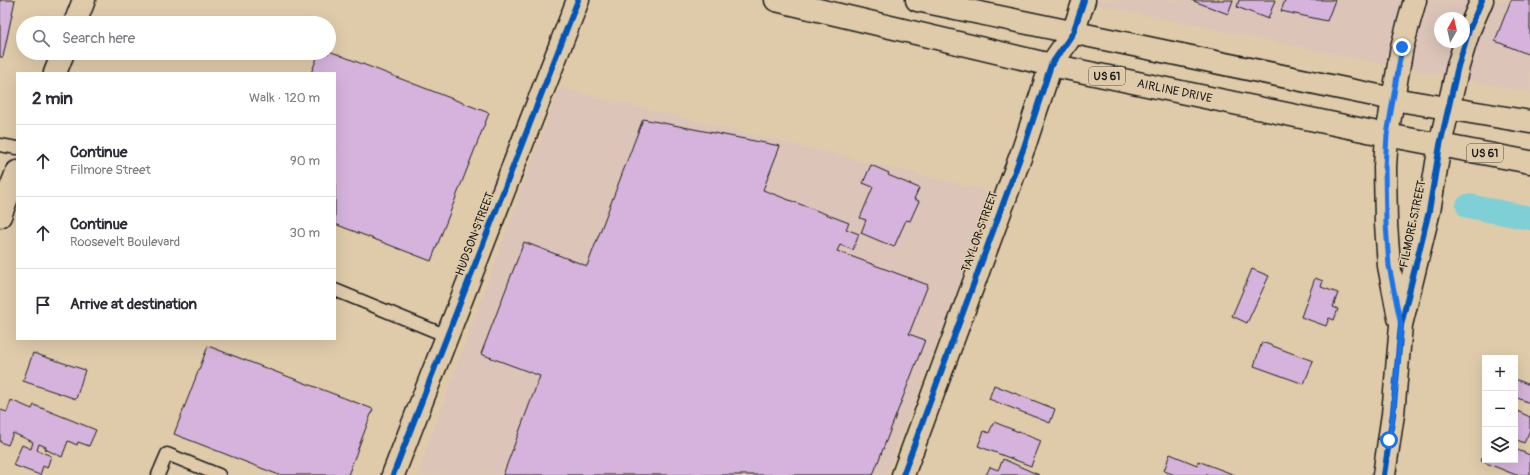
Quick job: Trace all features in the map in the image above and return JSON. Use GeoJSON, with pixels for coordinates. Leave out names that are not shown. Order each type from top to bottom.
{"type":"FeatureCollection","features":[{"type":"Feature","properties":{"kind":"main road"},"geometry":{"type":"LineString","coordinates":[[78,16],[84,0]]}},
{"type":"Feature","properties":{"kind":"main road","name":"HUDSON STREET"},"geometry":{"type":"LineString","coordinates":[[393,475],[578,0]]}},
{"type":"Feature","properties":{"kind":"main road","name":"AIRLINE DRIVE"},"geometry":{"type":"LineString","coordinates":[[776,0],[1051,65],[1387,135],[1530,162]]}},
{"type":"Feature","properties":{"kind":"main road"},"geometry":{"type":"LineString","coordinates":[[917,0],[1393,99],[1530,122]]}},
{"type":"Feature","properties":{"kind":"main road","name":"TAYLOR STREET"},"geometry":{"type":"LineString","coordinates":[[903,475],[1021,154],[1051,65],[1072,33],[1084,0]]}},
{"type":"Feature","properties":{"kind":"main road","name":"FILMORE STREET"},"geometry":{"type":"LineString","coordinates":[[1401,325],[1389,266],[1386,224],[1385,167],[1387,135],[1402,47],[1415,0]]}},
{"type":"Feature","properties":{"kind":"main road","name":"FILMORE STREET"},"geometry":{"type":"LineString","coordinates":[[1384,475],[1393,414],[1401,325],[1430,211],[1440,145],[1458,66],[1469,30],[1482,0]]}},
{"type":"Feature","properties":{"kind":"main road"},"geometry":{"type":"LineString","coordinates":[[55,72],[60,60]]}},
{"type":"Feature","properties":{"kind":"main road"},"geometry":{"type":"LineString","coordinates":[[0,216],[16,175]]}},
{"type":"Feature","properties":{"kind":"lane"},"geometry":{"type":"LineString","coordinates":[[0,146],[16,148]]}},
{"type":"Feature","properties":{"kind":"lane"},"geometry":{"type":"LineString","coordinates":[[336,290],[447,336]]}},
{"type":"Feature","properties":{"kind":"lane"},"geometry":{"type":"LineString","coordinates":[[158,475],[167,454],[219,475]]}},
{"type":"Feature","properties":{"kind":"shaded area"},"geometry":{"type":"Polygon","coordinates":[[[1073,0],[1530,0],[1530,92],[1358,59],[1073,0]]]}},
{"type":"Feature","properties":{"kind":"shaded area"},"geometry":{"type":"Polygon","coordinates":[[[559,88],[995,193],[886,475],[417,475],[559,88]]]}},
{"type":"Feature","properties":{"kind":"building"},"geometry":{"type":"Polygon","coordinates":[[[0,0],[15,0],[3,57],[0,57],[0,0]]]}},
{"type":"Feature","properties":{"kind":"building"},"geometry":{"type":"Polygon","coordinates":[[[1191,0],[1233,0],[1228,14],[1191,0]]]}},
{"type":"Feature","properties":{"kind":"building"},"geometry":{"type":"Polygon","coordinates":[[[1239,0],[1275,0],[1268,19],[1237,7],[1239,0]]]}},
{"type":"Feature","properties":{"kind":"building"},"geometry":{"type":"Polygon","coordinates":[[[1285,0],[1335,0],[1327,21],[1281,11],[1285,0]]]}},
{"type":"Feature","properties":{"kind":"building"},"geometry":{"type":"Polygon","coordinates":[[[1511,0],[1530,0],[1530,55],[1495,41],[1511,0]]]}},
{"type":"Feature","properties":{"kind":"building"},"geometry":{"type":"Polygon","coordinates":[[[336,54],[489,113],[431,261],[336,224],[336,72],[311,72],[316,60],[336,60],[336,54]]]}},
{"type":"Feature","properties":{"kind":"building"},"geometry":{"type":"Polygon","coordinates":[[[643,119],[780,146],[763,190],[849,223],[846,229],[859,234],[853,250],[840,245],[837,251],[928,285],[909,334],[925,340],[873,475],[503,475],[540,376],[481,354],[524,242],[587,266],[643,119]]]}},
{"type":"Feature","properties":{"kind":"building"},"geometry":{"type":"Polygon","coordinates":[[[871,165],[889,173],[888,175],[919,188],[914,199],[919,201],[910,221],[906,220],[894,247],[861,233],[866,220],[860,218],[873,187],[863,183],[871,165]]]}},
{"type":"Feature","properties":{"kind":"building"},"geometry":{"type":"Polygon","coordinates":[[[1252,269],[1269,276],[1247,323],[1232,316],[1252,269]]]}},
{"type":"Feature","properties":{"kind":"building"},"geometry":{"type":"Polygon","coordinates":[[[1315,278],[1323,281],[1321,287],[1338,293],[1333,307],[1338,309],[1334,320],[1329,318],[1326,326],[1301,317],[1315,278]]]}},
{"type":"Feature","properties":{"kind":"building"},"geometry":{"type":"Polygon","coordinates":[[[1262,342],[1313,361],[1304,384],[1254,366],[1262,342]]]}},
{"type":"Feature","properties":{"kind":"building"},"geometry":{"type":"Polygon","coordinates":[[[208,346],[373,409],[348,475],[279,475],[174,434],[208,346]]]}},
{"type":"Feature","properties":{"kind":"building"},"geometry":{"type":"Polygon","coordinates":[[[33,353],[85,370],[76,399],[23,381],[33,353]]]}},
{"type":"Feature","properties":{"kind":"building"},"geometry":{"type":"Polygon","coordinates":[[[1518,380],[1530,385],[1530,403],[1518,398],[1518,380]]]}},
{"type":"Feature","properties":{"kind":"building"},"geometry":{"type":"Polygon","coordinates":[[[994,385],[1055,409],[1050,423],[989,399],[994,385]]]}},
{"type":"Feature","properties":{"kind":"building"},"geometry":{"type":"Polygon","coordinates":[[[11,400],[32,409],[34,405],[96,430],[89,446],[78,442],[77,445],[68,441],[62,457],[45,449],[46,447],[39,444],[37,450],[51,456],[47,468],[43,466],[40,475],[13,465],[22,445],[31,449],[33,442],[13,433],[8,445],[0,442],[0,413],[1,410],[7,412],[11,400]]]}},
{"type":"Feature","properties":{"kind":"building"},"geometry":{"type":"Polygon","coordinates":[[[1518,411],[1530,417],[1530,430],[1524,443],[1518,440],[1518,411]]]}},
{"type":"Feature","properties":{"kind":"building"},"geometry":{"type":"Polygon","coordinates":[[[994,422],[1041,441],[1031,466],[978,446],[984,431],[989,433],[994,422]]]}},
{"type":"Feature","properties":{"kind":"building"},"geometry":{"type":"Polygon","coordinates":[[[1518,450],[1530,455],[1530,475],[1516,475],[1486,463],[1518,463],[1518,450]]]}},
{"type":"Feature","properties":{"kind":"building"},"geometry":{"type":"Polygon","coordinates":[[[1170,454],[1197,465],[1198,461],[1235,475],[1175,475],[1164,471],[1170,454]]]}},
{"type":"Feature","properties":{"kind":"building"},"geometry":{"type":"Polygon","coordinates":[[[1003,459],[1039,475],[986,475],[990,467],[998,470],[1003,459]]]}},
{"type":"Feature","properties":{"kind":"waterway"},"geometry":{"type":"LineString","coordinates":[[1468,206],[1530,218]]}},
{"type":"Feature","properties":{"kind":"cycle path"},"geometry":{"type":"LineString","coordinates":[[393,475],[578,0]]}},
{"type":"Feature","properties":{"kind":"cycle path"},"geometry":{"type":"LineString","coordinates":[[903,475],[1024,147],[1051,65],[1073,33],[1084,0]]}},
{"type":"Feature","properties":{"kind":"cycle path"},"geometry":{"type":"LineString","coordinates":[[1384,475],[1393,414],[1401,325],[1429,211],[1440,145],[1458,66],[1469,30],[1482,0]]}},
{"type":"Feature","properties":{"kind":"route"},"geometry":{"type":"LineString","coordinates":[[1389,440],[1393,414],[1401,325],[1389,266],[1386,224],[1385,167],[1387,135],[1402,47]]}}]}
